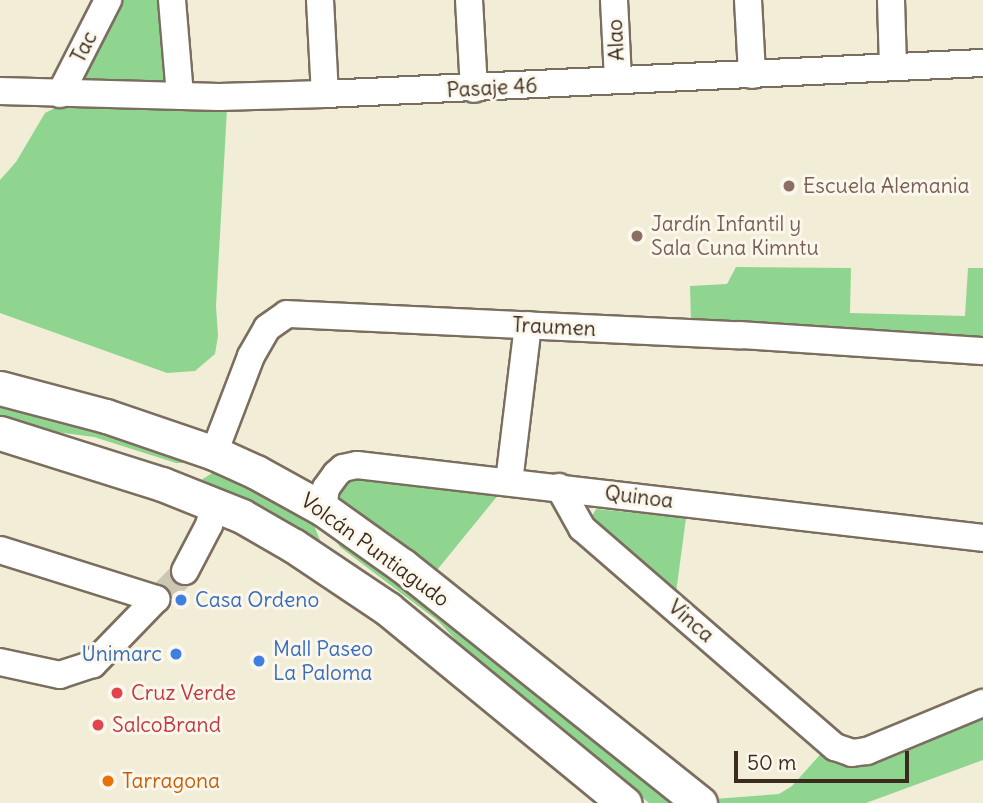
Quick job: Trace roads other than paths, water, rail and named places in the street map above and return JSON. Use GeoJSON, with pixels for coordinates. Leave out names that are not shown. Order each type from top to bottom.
{"type":"FeatureCollection","features":[{"type":"Feature","properties":{"kind":"main road","name":"Volcán Puntiagudo"},"geometry":{"type":"LineString","coordinates":[[0,388],[106,416],[214,453],[256,472],[323,509],[403,566],[700,803]]}},
{"type":"Feature","properties":{"kind":"main road","name":"Volcán Puntiagudo"},"geometry":{"type":"LineString","coordinates":[[0,433],[162,484],[215,504],[294,546],[388,609],[624,803]]}},
{"type":"Feature","properties":{"kind":"main road"},"geometry":{"type":"LineString","coordinates":[[162,484],[192,473],[214,453]]}},
{"type":"Feature","properties":{"kind":"main road"},"geometry":{"type":"LineString","coordinates":[[323,509],[326,531],[353,585]]}},
{"type":"Feature","properties":{"kind":"street","name":"Tac"},"geometry":{"type":"LineString","coordinates":[[60,94],[108,0]]}},
{"type":"Feature","properties":{"kind":"street"},"geometry":{"type":"LineString","coordinates":[[173,0],[180,96]]}},
{"type":"Feature","properties":{"kind":"street"},"geometry":{"type":"LineString","coordinates":[[320,0],[325,94]]}},
{"type":"Feature","properties":{"kind":"street"},"geometry":{"type":"LineString","coordinates":[[469,0],[474,89]]}},
{"type":"Feature","properties":{"kind":"street","name":"Alao"},"geometry":{"type":"LineString","coordinates":[[614,0],[618,80]]}},
{"type":"Feature","properties":{"kind":"street"},"geometry":{"type":"LineString","coordinates":[[748,0],[752,75]]}},
{"type":"Feature","properties":{"kind":"street"},"geometry":{"type":"LineString","coordinates":[[891,0],[893,67]]}},
{"type":"Feature","properties":{"kind":"street","name":"Pasaje 46"},"geometry":{"type":"LineString","coordinates":[[0,91],[180,96],[325,94],[983,63]]}},
{"type":"Feature","properties":{"kind":"street","name":"Traumen"},"geometry":{"type":"LineString","coordinates":[[214,453],[251,356],[267,328],[286,314],[983,351]]}},
{"type":"Feature","properties":{"kind":"street"},"geometry":{"type":"LineString","coordinates":[[509,481],[528,325]]}},
{"type":"Feature","properties":{"kind":"street","name":"Quinoa"},"geometry":{"type":"LineString","coordinates":[[323,509],[328,483],[350,465],[509,481],[983,538]]}},
{"type":"Feature","properties":{"kind":"street","name":"Vinca"},"geometry":{"type":"LineString","coordinates":[[559,487],[582,528],[835,747],[852,753],[867,751],[983,704]]}},
{"type":"Feature","properties":{"kind":"street"},"geometry":{"type":"LineString","coordinates":[[185,571],[209,524],[215,504]]}},
{"type":"Feature","properties":{"kind":"street"},"geometry":{"type":"LineString","coordinates":[[0,550],[160,596],[93,664],[60,675],[0,662]]}},
{"type":"Feature","properties":{"kind":"tunnel"},"geometry":{"type":"LineString","coordinates":[[163,594],[185,571]]}},
{"type":"Feature","properties":{"kind":"place","name":"Escuela Alemania"},"geometry":{"type":"Point","coordinates":[789,186]}},
{"type":"Feature","properties":{"kind":"place","name":"Jardín Infantil y Sala Cuna Kimntu"},"geometry":{"type":"Point","coordinates":[637,236]}},
{"type":"Feature","properties":{"kind":"place","name":"Casa Ordeno"},"geometry":{"type":"Point","coordinates":[181,600]}},
{"type":"Feature","properties":{"kind":"place","name":"Unimarc"},"geometry":{"type":"Point","coordinates":[176,654]}},
{"type":"Feature","properties":{"kind":"place","name":"Mall Paseo La Paloma"},"geometry":{"type":"Point","coordinates":[259,661]}},
{"type":"Feature","properties":{"kind":"place","name":"Cruz Verde"},"geometry":{"type":"Point","coordinates":[117,693]}},
{"type":"Feature","properties":{"kind":"place","name":"SalcoBrand"},"geometry":{"type":"Point","coordinates":[98,725]}},
{"type":"Feature","properties":{"kind":"place","name":"Tarragona"},"geometry":{"type":"Point","coordinates":[108,781]}}]}
